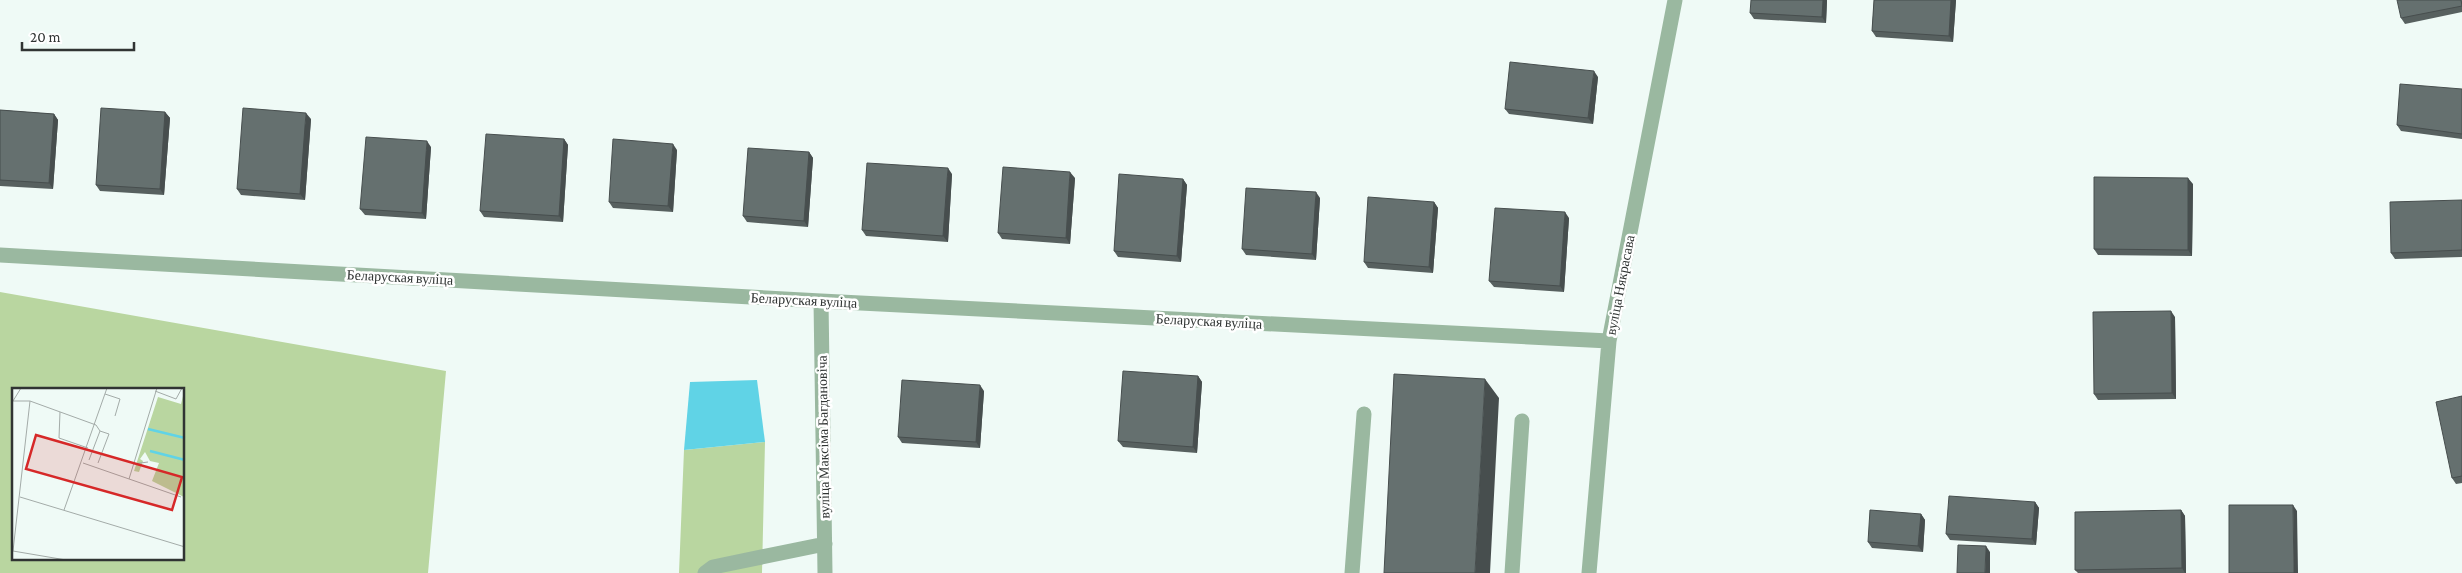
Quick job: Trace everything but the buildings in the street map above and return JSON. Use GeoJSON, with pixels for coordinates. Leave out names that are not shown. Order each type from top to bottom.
{"type":"FeatureCollection","features":[{"type":"Feature","properties":{"kind":"street","name":"вуліца Някрасава"},"geometry":{"type":"LineString","coordinates":[[1588,573],[1609,341],[1676,0]]}},
{"type":"Feature","properties":{"kind":"street","name":"Беларуская вуліца"},"geometry":{"type":"LineString","coordinates":[[0,255],[821,301],[1609,341]]}},
{"type":"Feature","properties":{"kind":"street","name":"вуліца Максіма Багдановіча"},"geometry":{"type":"LineString","coordinates":[[821,301],[825,573]]}},
{"type":"Feature","properties":{"kind":"street"},"geometry":{"type":"LineString","coordinates":[[1352,573],[1364,414]]}},
{"type":"Feature","properties":{"kind":"street"},"geometry":{"type":"LineString","coordinates":[[1512,573],[1522,421]]}},
{"type":"Feature","properties":{"kind":"street"},"geometry":{"type":"LineString","coordinates":[[705,573],[713,567],[825,544]]}},
{"type":"Feature","properties":{"kind":"green space"},"geometry":{"type":"Polygon","coordinates":[[[0,292],[446,371],[428,573],[0,573],[0,292]]]}},
{"type":"Feature","properties":{"kind":"green space"},"geometry":{"type":"Polygon","coordinates":[[[765,442],[762,573],[679,573],[684,450],[765,442]]]}},
{"type":"Feature","properties":{"kind":"water"},"geometry":{"type":"Polygon","coordinates":[[[757,380],[765,442],[684,450],[690,382],[757,380]]]}}]}
